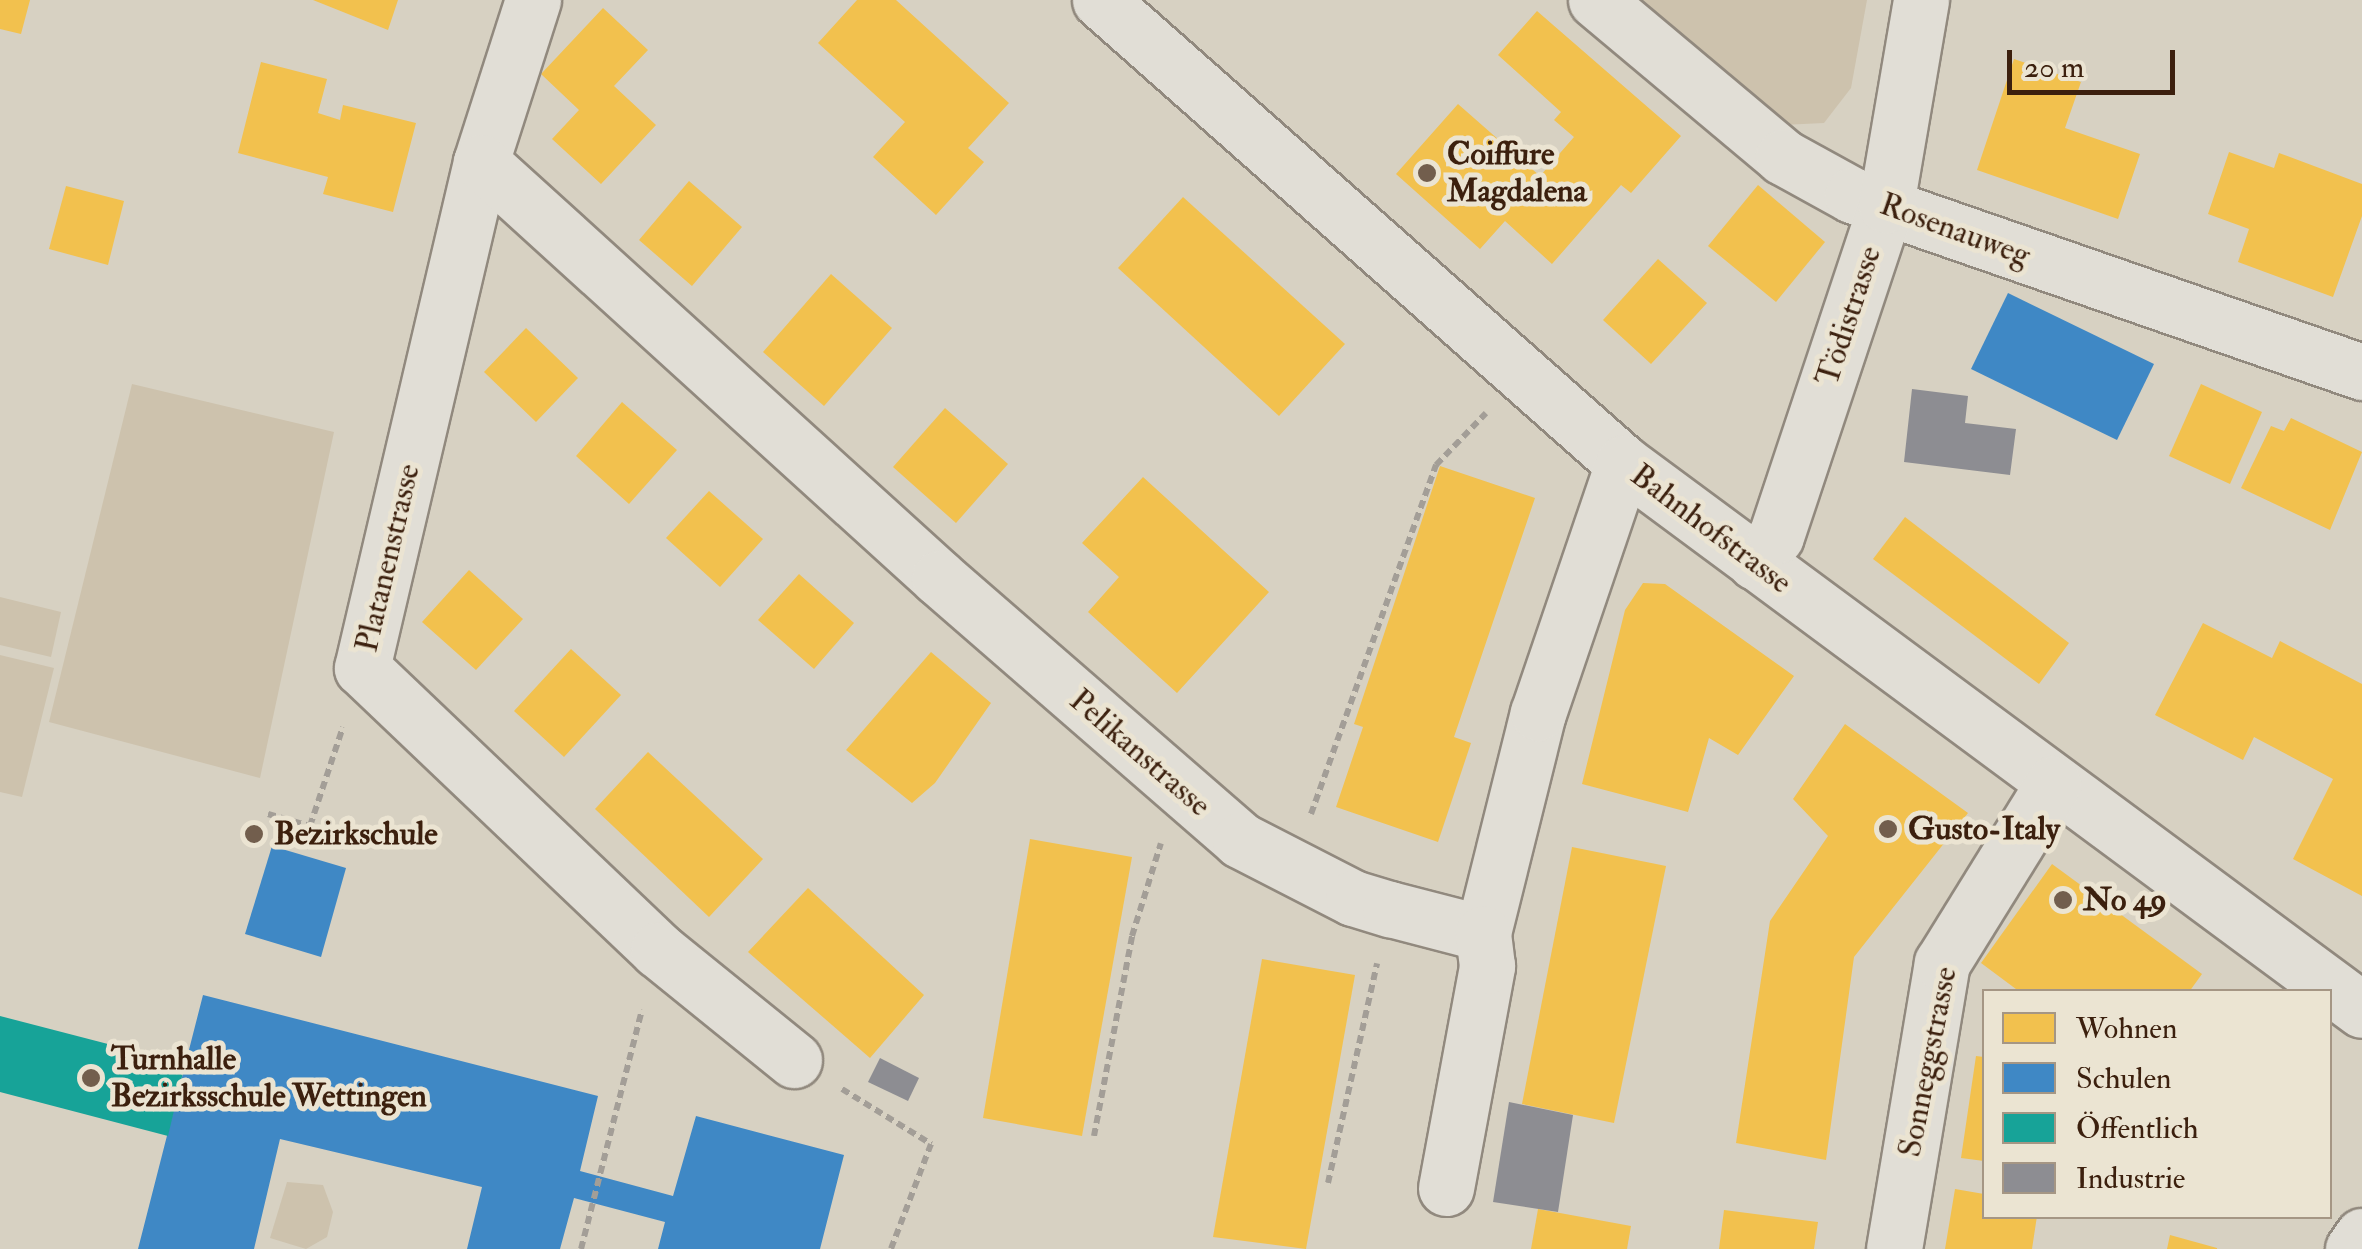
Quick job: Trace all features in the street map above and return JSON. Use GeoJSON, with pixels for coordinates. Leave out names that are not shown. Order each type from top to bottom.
{"type":"FeatureCollection","features":[{"type":"Feature","properties":{"kind":"street","name":"Platanenstrasse"},"geometry":{"type":"LineString","coordinates":[[534,0],[482,162],[362,668],[658,950],[794,1060]]}},
{"type":"Feature","properties":{"kind":"street","name":"Bahnhofstrasse"},"geometry":{"type":"LineString","coordinates":[[1100,0],[1623,463],[2362,1010]]}},
{"type":"Feature","properties":{"kind":"street","name":"Rosenauweg"},"geometry":{"type":"LineString","coordinates":[[1596,0],[1783,157],[1852,194],[2362,372]]}},
{"type":"Feature","properties":{"kind":"street","name":"Tödistrasse"},"geometry":{"type":"LineString","coordinates":[[1755,562],[1776,536],[1886,205],[1922,0]]}},
{"type":"Feature","properties":{"kind":"street","name":"Pelikanstrasse"},"geometry":{"type":"LineString","coordinates":[[482,162],[1240,840],[1390,908],[1483,933]]}},
{"type":"Feature","properties":{"kind":"street"},"geometry":{"type":"LineString","coordinates":[[1446,1188],[1488,966],[1483,933],[1538,714],[1623,463]]}},
{"type":"Feature","properties":{"kind":"street","name":"Sonneggstrasse"},"geometry":{"type":"LineString","coordinates":[[1894,1249],[1942,963],[2054,784]]}},
{"type":"Feature","properties":{"kind":"street"},"geometry":{"type":"LineString","coordinates":[[2353,1249],[2362,1236]]}},
{"type":"Feature","properties":{"kind":"path"},"geometry":{"type":"LineString","coordinates":[[1288,865],[1317,801],[1436,466],[1493,405]]}},
{"type":"Feature","properties":{"kind":"path"},"geometry":{"type":"LineString","coordinates":[[268,814],[310,826],[362,668]]}},
{"type":"Feature","properties":{"kind":"path"},"geometry":{"type":"LineString","coordinates":[[1094,1136],[1132,936],[1154,862],[1187,794]]}},
{"type":"Feature","properties":{"kind":"path"},"geometry":{"type":"LineString","coordinates":[[1328,1184],[1390,908]]}},
{"type":"Feature","properties":{"kind":"path"},"geometry":{"type":"LineString","coordinates":[[581,1249],[658,950]]}},
{"type":"Feature","properties":{"kind":"path"},"geometry":{"type":"LineString","coordinates":[[794,1060],[932,1144],[891,1249]]}},
{"type":"Feature","properties":{"kind":"shaded area"},"geometry":{"type":"Polygon","coordinates":[[[1638,0],[1867,0],[1851,88],[1824,123],[1782,125],[1638,0]]]}},
{"type":"Feature","properties":{"kind":"shaded area"},"geometry":{"type":"Polygon","coordinates":[[[132,384],[334,432],[260,778],[49,722],[132,384]]]}},
{"type":"Feature","properties":{"kind":"shaded area"},"geometry":{"type":"Polygon","coordinates":[[[0,597],[61,612],[51,657],[0,645],[0,597]]]}},
{"type":"Feature","properties":{"kind":"shaded area"},"geometry":{"type":"Polygon","coordinates":[[[0,655],[54,668],[22,797],[0,792],[0,655]]]}},
{"type":"Feature","properties":{"kind":"shaded area"},"geometry":{"type":"Polygon","coordinates":[[[287,1182],[323,1185],[333,1212],[327,1237],[306,1249],[270,1238],[287,1182]]]}},
{"type":"Feature","properties":{"kind":"building: Wohnen"},"geometry":{"type":"Polygon","coordinates":[[[0,0],[30,0],[21,34],[0,29],[0,0]]]}},
{"type":"Feature","properties":{"kind":"building: Wohnen"},"geometry":{"type":"Polygon","coordinates":[[[313,0],[398,0],[388,30],[313,0]]]}},
{"type":"Feature","properties":{"kind":"building: Wohnen"},"geometry":{"type":"Polygon","coordinates":[[[857,0],[896,0],[1009,103],[968,148],[984,162],[936,215],[873,157],[905,122],[818,43],[857,0]]]}},
{"type":"Feature","properties":{"kind":"building: Wohnen"},"geometry":{"type":"Polygon","coordinates":[[[603,8],[648,50],[614,86],[656,125],[601,184],[552,139],[579,110],[541,74],[603,8]]]}},
{"type":"Feature","properties":{"kind":"building: Wohnen"},"geometry":{"type":"Polygon","coordinates":[[[1537,11],[1681,136],[1631,193],[1621,185],[1552,264],[1505,221],[1480,249],[1396,174],[1458,104],[1540,176],[1574,137],[1554,120],[1561,112],[1498,55],[1537,11]]]}},
{"type":"Feature","properties":{"kind":"building: Wohnen"},"geometry":{"type":"Polygon","coordinates":[[[2014,59],[2081,82],[2065,128],[2140,154],[2118,219],[1977,170],[2014,59]]]}},
{"type":"Feature","properties":{"kind":"building: Wohnen"},"geometry":{"type":"Polygon","coordinates":[[[261,62],[327,79],[318,113],[340,120],[343,105],[416,123],[393,212],[323,194],[328,177],[238,153],[261,62]]]}},
{"type":"Feature","properties":{"kind":"building: Wohnen"},"geometry":{"type":"Polygon","coordinates":[[[2229,152],[2274,168],[2279,153],[2362,184],[2362,216],[2333,297],[2238,262],[2249,229],[2208,214],[2229,152]]]}},
{"type":"Feature","properties":{"kind":"building: Wohnen"},"geometry":{"type":"Polygon","coordinates":[[[689,181],[742,227],[692,286],[639,240],[689,181]]]}},
{"type":"Feature","properties":{"kind":"building: Wohnen"},"geometry":{"type":"Polygon","coordinates":[[[1758,185],[1825,242],[1776,302],[1708,246],[1758,185]]]}},
{"type":"Feature","properties":{"kind":"building: Wohnen"},"geometry":{"type":"Polygon","coordinates":[[[66,186],[124,201],[108,265],[49,249],[66,186]]]}},
{"type":"Feature","properties":{"kind":"building: Wohnen"},"geometry":{"type":"Polygon","coordinates":[[[1183,197],[1345,344],[1279,416],[1118,268],[1183,197]]]}},
{"type":"Feature","properties":{"kind":"building: Wohnen"},"geometry":{"type":"Polygon","coordinates":[[[1658,259],[1707,303],[1651,364],[1603,320],[1658,259]]]}},
{"type":"Feature","properties":{"kind":"building: Wohnen"},"geometry":{"type":"Polygon","coordinates":[[[831,274],[892,328],[824,406],[763,352],[831,274]]]}},
{"type":"Feature","properties":{"kind":"building: Wohnen"},"geometry":{"type":"Polygon","coordinates":[[[526,328],[578,378],[536,422],[484,372],[526,328]]]}},
{"type":"Feature","properties":{"kind":"building: Wohnen"},"geometry":{"type":"Polygon","coordinates":[[[2201,384],[2262,412],[2230,484],[2169,456],[2201,384]]]}},
{"type":"Feature","properties":{"kind":"building: Wohnen"},"geometry":{"type":"Polygon","coordinates":[[[622,402],[677,450],[629,504],[576,456],[622,402]]]}},
{"type":"Feature","properties":{"kind":"building: Wohnen"},"geometry":{"type":"Polygon","coordinates":[[[945,408],[1008,464],[956,523],[893,467],[945,408]]]}},
{"type":"Feature","properties":{"kind":"building: Wohnen"},"geometry":{"type":"Polygon","coordinates":[[[2291,418],[2362,452],[2330,530],[2241,488],[2271,426],[2284,431],[2291,418]]]}},
{"type":"Feature","properties":{"kind":"building: Wohnen"},"geometry":{"type":"Polygon","coordinates":[[[1440,466],[1535,498],[1454,737],[1471,743],[1438,842],[1336,807],[1363,727],[1354,724],[1440,466]]]}},
{"type":"Feature","properties":{"kind":"building: Wohnen"},"geometry":{"type":"Polygon","coordinates":[[[1143,477],[1269,592],[1177,693],[1088,612],[1119,577],[1082,543],[1143,477]]]}},
{"type":"Feature","properties":{"kind":"building: Wohnen"},"geometry":{"type":"Polygon","coordinates":[[[709,491],[763,539],[720,587],[666,538],[709,491]]]}},
{"type":"Feature","properties":{"kind":"building: Wohnen"},"geometry":{"type":"Polygon","coordinates":[[[1905,517],[2069,643],[2039,684],[1873,559],[1905,517]]]}},
{"type":"Feature","properties":{"kind":"building: Wohnen"},"geometry":{"type":"Polygon","coordinates":[[[469,570],[523,619],[476,670],[422,622],[469,570]]]}},
{"type":"Feature","properties":{"kind":"building: Wohnen"},"geometry":{"type":"Polygon","coordinates":[[[799,574],[854,623],[814,669],[758,620],[799,574]]]}},
{"type":"Feature","properties":{"kind":"building: Wohnen"},"geometry":{"type":"Polygon","coordinates":[[[1643,583],[1665,584],[1794,676],[1738,755],[1709,738],[1688,812],[1582,784],[1625,610],[1643,583]]]}},
{"type":"Feature","properties":{"kind":"building: Wohnen"},"geometry":{"type":"Polygon","coordinates":[[[2203,623],[2272,658],[2280,641],[2362,684],[2362,896],[2293,859],[2333,779],[2254,737],[2243,760],[2155,715],[2203,623]]]}},
{"type":"Feature","properties":{"kind":"building: Wohnen"},"geometry":{"type":"Polygon","coordinates":[[[571,649],[621,695],[564,757],[514,711],[571,649]]]}},
{"type":"Feature","properties":{"kind":"building: Wohnen"},"geometry":{"type":"Polygon","coordinates":[[[931,652],[991,703],[935,783],[912,803],[846,750],[931,652]]]}},
{"type":"Feature","properties":{"kind":"building: Wohnen"},"geometry":{"type":"Polygon","coordinates":[[[1845,724],[1968,813],[1854,957],[1826,1160],[1736,1143],[1770,921],[1828,836],[1793,799],[1845,724]]]}},
{"type":"Feature","properties":{"kind":"building: Wohnen"},"geometry":{"type":"Polygon","coordinates":[[[648,752],[763,859],[709,917],[595,809],[648,752]]]}},
{"type":"Feature","properties":{"kind":"building: Wohnen"},"geometry":{"type":"Polygon","coordinates":[[[1030,839],[1132,857],[1082,1136],[983,1118],[1030,839]]]}},
{"type":"Feature","properties":{"kind":"building: Wohnen"},"geometry":{"type":"Polygon","coordinates":[[[1572,847],[1666,866],[1614,1123],[1522,1104],[1572,847]]]}},
{"type":"Feature","properties":{"kind":"building: Wohnen"},"geometry":{"type":"Polygon","coordinates":[[[2052,864],[2202,974],[2191,989],[2016,989],[1981,963],[2052,864]]]}},
{"type":"Feature","properties":{"kind":"building: Wohnen"},"geometry":{"type":"Polygon","coordinates":[[[808,888],[924,995],[870,1058],[748,952],[808,888]]]}},
{"type":"Feature","properties":{"kind":"building: Wohnen"},"geometry":{"type":"Polygon","coordinates":[[[1262,959],[1355,975],[1306,1249],[1213,1237],[1262,959]]]}},
{"type":"Feature","properties":{"kind":"building: Wohnen"},"geometry":{"type":"Polygon","coordinates":[[[1976,1056],[1982,1057],[1982,1161],[1961,1158],[1976,1056]]]}},
{"type":"Feature","properties":{"kind":"building: Wohnen"},"geometry":{"type":"Polygon","coordinates":[[[1955,1189],[1982,1194],[1982,1219],[2037,1219],[2032,1249],[1945,1249],[1955,1189]]]}},
{"type":"Feature","properties":{"kind":"building: Wohnen"},"geometry":{"type":"Polygon","coordinates":[[[1538,1209],[1631,1226],[1627,1249],[1531,1249],[1538,1209]]]}},
{"type":"Feature","properties":{"kind":"building: Wohnen"},"geometry":{"type":"Polygon","coordinates":[[[1724,1210],[1818,1222],[1814,1249],[1719,1249],[1724,1210]]]}},
{"type":"Feature","properties":{"kind":"building: Wohnen"},"geometry":{"type":"Polygon","coordinates":[[[2170,1235],[2217,1248],[2217,1249],[2167,1249],[2170,1235]]]}},
{"type":"Feature","properties":{"kind":"building: Schulen"},"geometry":{"type":"Polygon","coordinates":[[[2008,293],[2154,364],[2117,440],[1971,369],[2008,293]]]}},
{"type":"Feature","properties":{"kind":"building: Schulen"},"geometry":{"type":"Polygon","coordinates":[[[272,846],[346,868],[321,957],[245,934],[272,846]]]}},
{"type":"Feature","properties":{"kind":"building: Schulen"},"geometry":{"type":"Polygon","coordinates":[[[203,995],[598,1096],[580,1171],[673,1196],[696,1116],[844,1155],[820,1249],[658,1249],[665,1222],[574,1198],[560,1249],[467,1249],[482,1187],[280,1139],[254,1249],[138,1249],[203,995]]]}},
{"type":"Feature","properties":{"kind":"building: Öffentlich","name":"Turnhalle Bezirksschule Wettingen"},"geometry":{"type":"Polygon","coordinates":[[[0,1016],[185,1064],[168,1136],[0,1092],[0,1016]]]}},
{"type":"Feature","properties":{"kind":"building: Industrie"},"geometry":{"type":"Polygon","coordinates":[[[1912,389],[1968,396],[1965,423],[2016,429],[2010,475],[1904,462],[1912,389]]]}},
{"type":"Feature","properties":{"kind":"building: Industrie"},"geometry":{"type":"Polygon","coordinates":[[[880,1058],[919,1078],[908,1101],[868,1082],[880,1058]]]}},
{"type":"Feature","properties":{"kind":"building: Industrie"},"geometry":{"type":"Polygon","coordinates":[[[1509,1102],[1573,1115],[1558,1212],[1493,1202],[1509,1102]]]}},
{"type":"Feature","properties":{"kind":"place","name":"Coiffure Magdalena"},"geometry":{"type":"Point","coordinates":[1427,173]}},
{"type":"Feature","properties":{"kind":"place","name":"Gusto-Italy"},"geometry":{"type":"Point","coordinates":[1888,829]}},
{"type":"Feature","properties":{"kind":"place","name":"Bezirkschule"},"geometry":{"type":"Point","coordinates":[254,834]}},
{"type":"Feature","properties":{"kind":"place","name":"No 49"},"geometry":{"type":"Point","coordinates":[2063,900]}},
{"type":"Feature","properties":{"kind":"place","name":"Turnhalle Bezirksschule Wettingen"},"geometry":{"type":"Point","coordinates":[91,1078]}}]}
